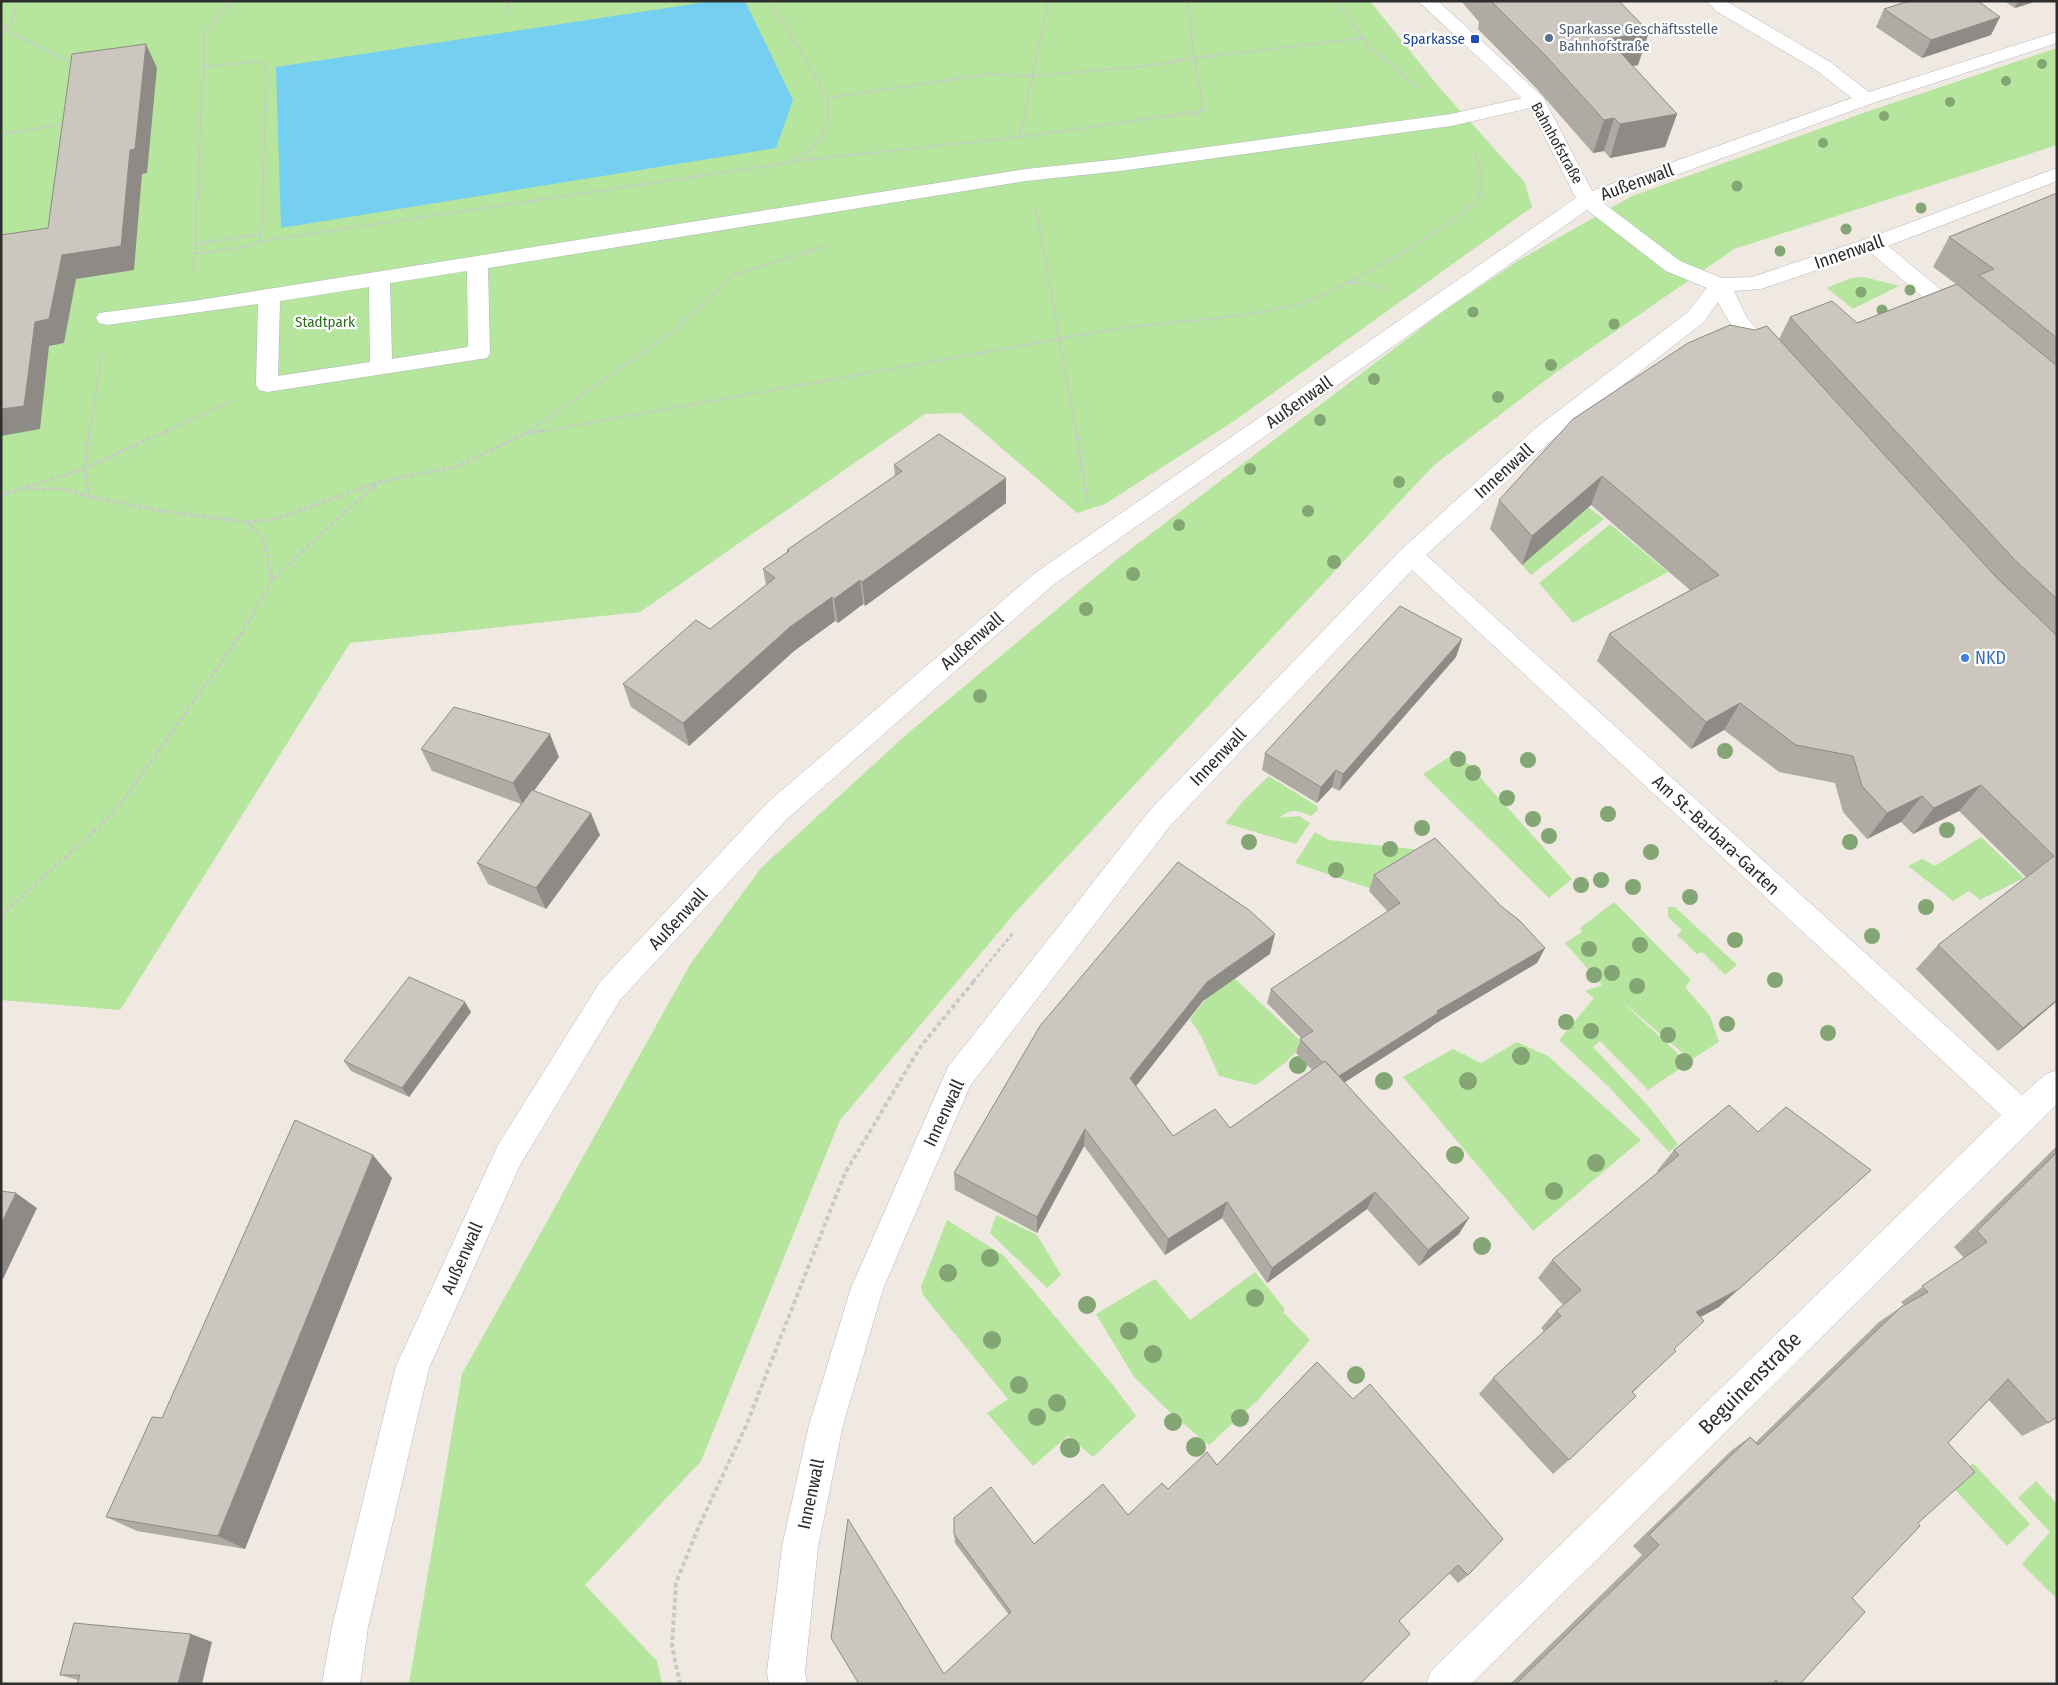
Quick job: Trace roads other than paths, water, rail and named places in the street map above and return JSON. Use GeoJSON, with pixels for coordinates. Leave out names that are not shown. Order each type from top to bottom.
{"type":"FeatureCollection","features":[{"type":"Feature","properties":{"kind":"street","name":"Bahnhofstraße"},"geometry":{"type":"LineString","coordinates":[[1427,1],[1536,101],[1587,200],[1672,266],[1720,285]]}},
{"type":"Feature","properties":{"kind":"street"},"geometry":{"type":"LineString","coordinates":[[1716,1],[1722,7],[1824,66],[1866,99]]}},
{"type":"Feature","properties":{"kind":"street","name":"Außenwall"},"geometry":{"type":"LineString","coordinates":[[341,1684],[350,1627],[413,1366],[509,1155],[610,991],[777,811],[1044,579],[1587,200],[1866,99],[2057,37]]}},
{"type":"Feature","properties":{"kind":"street"},"geometry":{"type":"LineString","coordinates":[[107,318],[193,308],[1026,175],[1120,165],[1451,120],[1536,101]]}},
{"type":"Feature","properties":{"kind":"street","name":"Innenwall"},"geometry":{"type":"LineString","coordinates":[[788,1684],[786,1672],[800,1547],[826,1425],[867,1288],[959,1077],[1160,818],[1411,554],[1544,433],[1696,317],[1720,285],[1754,284],[1873,244],[2057,174]]}},
{"type":"Feature","properties":{"kind":"street"},"geometry":{"type":"LineString","coordinates":[[1873,244],[1976,330]]}},
{"type":"Feature","properties":{"kind":"street"},"geometry":{"type":"LineString","coordinates":[[266,295],[269,300],[267,385],[479,353],[477,263]]}},
{"type":"Feature","properties":{"kind":"street"},"geometry":{"type":"LineString","coordinates":[[379,278],[381,368]]}},
{"type":"Feature","properties":{"kind":"street"},"geometry":{"type":"LineString","coordinates":[[1720,285],[1738,320],[1784,373]]}},
{"type":"Feature","properties":{"kind":"street","name":"Am St.-Barbara-Garten"},"geometry":{"type":"LineString","coordinates":[[1411,554],[2022,1114]]}},
{"type":"Feature","properties":{"kind":"street","name":"Beguinenstraße"},"geometry":{"type":"LineString","coordinates":[[1444,1684],[2022,1114],[2057,1084]]}},
{"type":"Feature","properties":{"kind":"water"},"geometry":{"type":"Polygon","coordinates":[[[713,1],[745,1],[793,100],[776,148],[281,228],[276,67],[713,1]]]}},
{"type":"Feature","properties":{"kind":"place","name":"Sparkasse Geschäftsstelle Bahnhofstraße"},"geometry":{"type":"Point","coordinates":[1549,38]}},
{"type":"Feature","properties":{"kind":"place","name":"Sparkasse"},"geometry":{"type":"Point","coordinates":[1475,39]}},
{"type":"Feature","properties":{"kind":"place","name":"NKD"},"geometry":{"type":"Point","coordinates":[1965,658]}},
{"type":"Feature","properties":{"kind":"park label","name":"Stadtpark"},"geometry":{"type":"Point","coordinates":[325,322]}}]}
